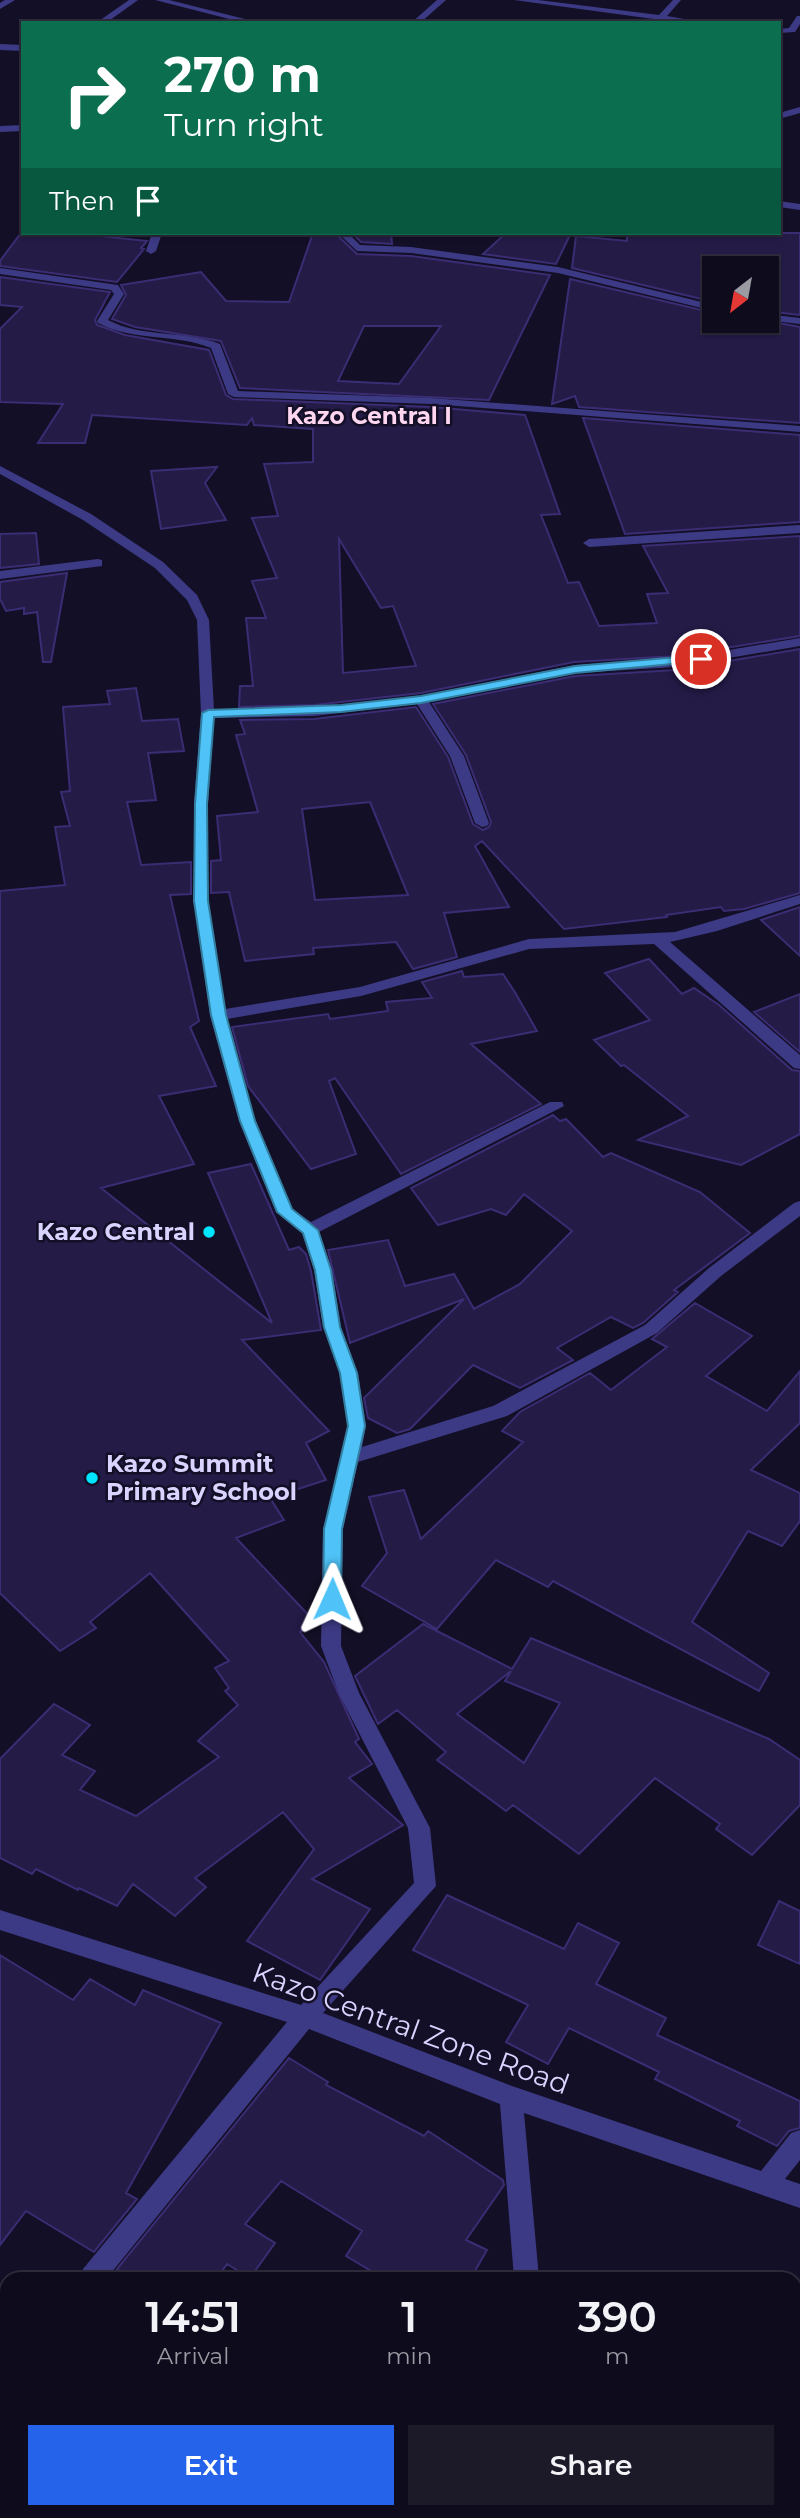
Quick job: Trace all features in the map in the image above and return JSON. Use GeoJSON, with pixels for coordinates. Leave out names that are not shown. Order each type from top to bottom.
{"type":"FeatureCollection","features":[{"type":"Feature","properties":{"kind":"street"},"geometry":{"type":"LineString","coordinates":[[0,7],[11,0]]}},
{"type":"Feature","properties":{"kind":"street"},"geometry":{"type":"LineString","coordinates":[[103,21],[134,0]]}},
{"type":"Feature","properties":{"kind":"street"},"geometry":{"type":"LineString","coordinates":[[159,0],[249,21]]}},
{"type":"Feature","properties":{"kind":"street"},"geometry":{"type":"LineString","coordinates":[[417,21],[442,0]]}},
{"type":"Feature","properties":{"kind":"street"},"geometry":{"type":"LineString","coordinates":[[518,0],[687,21]]}},
{"type":"Feature","properties":{"kind":"street"},"geometry":{"type":"LineString","coordinates":[[661,18],[677,0]]}},
{"type":"Feature","properties":{"kind":"street"},"geometry":{"type":"LineString","coordinates":[[226,21],[233,17]]}},
{"type":"Feature","properties":{"kind":"street"},"geometry":{"type":"LineString","coordinates":[[781,32],[792,30],[800,18]]}},
{"type":"Feature","properties":{"kind":"street"},"geometry":{"type":"LineString","coordinates":[[0,47],[21,48]]}},
{"type":"Feature","properties":{"kind":"street"},"geometry":{"type":"LineString","coordinates":[[781,115],[800,110]]}},
{"type":"Feature","properties":{"kind":"street"},"geometry":{"type":"LineString","coordinates":[[0,128],[21,128]]}},
{"type":"Feature","properties":{"kind":"street"},"geometry":{"type":"LineString","coordinates":[[781,204],[800,207]]}},
{"type":"Feature","properties":{"kind":"street"},"geometry":{"type":"LineString","coordinates":[[151,251],[156,235]]}},
{"type":"Feature","properties":{"kind":"street"},"geometry":{"type":"LineString","coordinates":[[345,235],[357,248],[411,250],[558,270],[702,305]]}},
{"type":"Feature","properties":{"kind":"street"},"geometry":{"type":"LineString","coordinates":[[0,271],[114,287],[119,295],[102,321],[117,328],[200,340],[216,346],[233,394],[431,401],[800,429]]}},
{"type":"Feature","properties":{"kind":"street"},"geometry":{"type":"LineString","coordinates":[[779,319],[800,321]]}},
{"type":"Feature","properties":{"kind":"street"},"geometry":{"type":"LineString","coordinates":[[0,469],[87,517],[181,583],[193,598],[203,621],[208,713],[201,804],[201,901],[218,1015],[247,1121],[285,1212],[310,1230],[323,1270],[332,1327],[349,1373],[357,1426],[333,1529],[331,1646],[349,1694],[419,1828],[425,1886],[305,2017],[97,2272]]}},
{"type":"Feature","properties":{"kind":"street"},"geometry":{"type":"LineString","coordinates":[[589,543],[800,529]]}},
{"type":"Feature","properties":{"kind":"street"},"geometry":{"type":"LineString","coordinates":[[0,575],[98,563]]}},
{"type":"Feature","properties":{"kind":"street"},"geometry":{"type":"LineString","coordinates":[[208,713],[314,712],[421,700],[575,669],[676,663],[800,642]]}},
{"type":"Feature","properties":{"kind":"street"},"geometry":{"type":"LineString","coordinates":[[421,700],[457,756],[482,823]]}},
{"type":"Feature","properties":{"kind":"street"},"geometry":{"type":"LineString","coordinates":[[218,1015],[379,987],[481,955],[533,944],[658,939],[707,929],[800,899]]}},
{"type":"Feature","properties":{"kind":"street"},"geometry":{"type":"LineString","coordinates":[[658,939],[800,1064]]}},
{"type":"Feature","properties":{"kind":"street"},"geometry":{"type":"LineString","coordinates":[[310,1230],[556,1106]]}},
{"type":"Feature","properties":{"kind":"street"},"geometry":{"type":"LineString","coordinates":[[348,1458],[500,1411],[652,1329],[715,1272],[800,1207]]}},
{"type":"Feature","properties":{"kind":"street","name":"Kazo Central Zone Road"},"geometry":{"type":"LineString","coordinates":[[0,1920],[305,2017],[511,2097],[800,2196]]}},
{"type":"Feature","properties":{"kind":"street"},"geometry":{"type":"LineString","coordinates":[[511,2097],[526,2272]]}},
{"type":"Feature","properties":{"kind":"street"},"geometry":{"type":"LineString","coordinates":[[766,2184],[800,2141]]}},
{"type":"Feature","properties":{"kind":"building"},"geometry":{"type":"Polygon","coordinates":[[[21,233],[91,235],[147,241],[141,248],[144,249],[117,282],[0,266],[0,261],[21,233]]]}},
{"type":"Feature","properties":{"kind":"building"},"geometry":{"type":"Polygon","coordinates":[[[800,233],[800,315],[779,313],[779,256],[702,256],[702,299],[572,268],[576,236],[627,241],[627,235],[800,233]]]}},
{"type":"Feature","properties":{"kind":"building"},"geometry":{"type":"Polygon","coordinates":[[[312,235],[337,235],[357,254],[411,256],[550,275],[489,400],[240,388],[221,341],[135,327],[112,319],[126,295],[121,285],[201,272],[226,301],[289,302],[312,235]],[[364,326],[338,381],[399,384],[441,326],[364,326]]]}},
{"type":"Feature","properties":{"kind":"building"},"geometry":{"type":"Polygon","coordinates":[[[354,235],[391,235],[392,244],[361,242],[354,235]]]}},
{"type":"Feature","properties":{"kind":"building"},"geometry":{"type":"Polygon","coordinates":[[[504,235],[570,235],[556,264],[483,254],[504,235]]]}},
{"type":"Feature","properties":{"kind":"building"},"geometry":{"type":"Polygon","coordinates":[[[0,277],[110,292],[95,320],[97,325],[125,335],[209,350],[226,395],[233,399],[431,407],[525,415],[560,514],[541,515],[568,583],[579,582],[599,626],[657,623],[647,594],[668,593],[643,546],[800,536],[800,636],[676,656],[574,662],[421,693],[314,705],[239,707],[240,686],[253,686],[246,618],[266,618],[252,581],[277,578],[252,518],[278,516],[264,464],[313,462],[313,429],[254,425],[252,418],[247,425],[92,415],[85,443],[38,443],[63,404],[0,402],[0,329],[22,307],[0,305],[0,277]],[[339,539],[343,673],[416,666],[393,606],[381,608],[339,539]]]}},
{"type":"Feature","properties":{"kind":"building"},"geometry":{"type":"Polygon","coordinates":[[[570,279],[702,310],[702,333],[779,333],[779,323],[800,327],[800,423],[579,407],[575,396],[552,404],[570,279]]]}},
{"type":"Feature","properties":{"kind":"building"},"geometry":{"type":"Polygon","coordinates":[[[583,418],[800,435],[800,522],[625,534],[583,418]]]}},
{"type":"Feature","properties":{"kind":"building"},"geometry":{"type":"Polygon","coordinates":[[[217,467],[205,483],[226,520],[161,529],[151,471],[217,467]]]}},
{"type":"Feature","properties":{"kind":"building"},"geometry":{"type":"Polygon","coordinates":[[[36,533],[39,564],[0,568],[0,534],[36,533]]]}},
{"type":"Feature","properties":{"kind":"building"},"geometry":{"type":"Polygon","coordinates":[[[67,573],[51,662],[43,662],[37,612],[24,614],[24,608],[6,611],[0,599],[0,582],[67,573]]]}},
{"type":"Feature","properties":{"kind":"building"},"geometry":{"type":"Polygon","coordinates":[[[800,649],[800,893],[744,909],[724,911],[721,907],[666,915],[667,917],[564,929],[482,841],[475,846],[509,907],[444,913],[457,957],[413,969],[396,942],[313,948],[314,954],[245,961],[229,892],[211,893],[211,861],[221,860],[217,816],[258,812],[236,735],[245,734],[240,720],[314,719],[416,707],[448,757],[473,824],[483,830],[489,827],[491,822],[466,755],[433,704],[575,676],[676,670],[800,649]],[[370,802],[302,809],[315,900],[408,895],[370,802]]]}},
{"type":"Feature","properties":{"kind":"building"},"geometry":{"type":"Polygon","coordinates":[[[136,688],[142,721],[178,719],[184,751],[148,753],[156,800],[127,802],[141,865],[191,862],[191,894],[170,895],[199,1021],[190,1027],[216,1086],[159,1096],[194,1164],[101,1188],[272,1323],[208,1173],[251,1164],[289,1250],[299,1247],[306,1254],[311,1271],[321,1330],[242,1340],[329,1431],[306,1443],[326,1480],[270,1498],[284,1520],[236,1538],[314,1621],[300,1632],[324,1662],[359,1739],[355,1742],[372,1764],[349,1778],[403,1825],[312,1879],[370,1909],[320,1980],[247,1941],[314,1849],[283,1812],[195,1878],[206,1887],[175,1916],[133,1884],[117,1906],[36,1869],[32,1874],[0,1858],[0,1759],[54,1704],[90,1725],[62,1755],[95,1771],[80,1790],[136,1816],[219,1757],[198,1741],[238,1705],[225,1691],[229,1688],[215,1668],[229,1661],[150,1573],[90,1622],[96,1628],[60,1651],[0,1593],[0,891],[65,885],[55,827],[70,826],[61,792],[70,791],[63,707],[110,704],[107,691],[136,688]]]}},
{"type":"Feature","properties":{"kind":"building"},"geometry":{"type":"Polygon","coordinates":[[[800,907],[800,956],[761,920],[800,907]]]}},
{"type":"Feature","properties":{"kind":"building"},"geometry":{"type":"Polygon","coordinates":[[[649,959],[682,994],[694,988],[719,1005],[792,1070],[800,1071],[800,1134],[741,1165],[638,1140],[688,1116],[624,1065],[621,1066],[594,1040],[650,1020],[605,973],[649,959]]]}},
{"type":"Feature","properties":{"kind":"building"},"geometry":{"type":"Polygon","coordinates":[[[462,971],[464,977],[503,974],[516,994],[537,1031],[471,1044],[541,1104],[401,1174],[335,1078],[329,1081],[356,1154],[311,1169],[248,1086],[232,1027],[328,1014],[330,1019],[388,1011],[386,1002],[432,998],[422,982],[462,971]]]}},
{"type":"Feature","properties":{"kind":"building"},"geometry":{"type":"Polygon","coordinates":[[[800,994],[800,1052],[754,1012],[800,994]]]}},
{"type":"Feature","properties":{"kind":"building"},"geometry":{"type":"Polygon","coordinates":[[[553,1115],[560,1121],[566,1119],[603,1157],[611,1153],[700,1192],[750,1233],[674,1290],[678,1292],[643,1323],[633,1328],[611,1317],[557,1348],[573,1360],[520,1388],[473,1365],[410,1429],[397,1433],[368,1418],[364,1398],[464,1299],[350,1343],[328,1250],[388,1240],[405,1286],[454,1274],[474,1309],[520,1284],[572,1231],[524,1194],[506,1215],[491,1209],[438,1225],[411,1188],[553,1115]]]}},
{"type":"Feature","properties":{"kind":"building"},"geometry":{"type":"Polygon","coordinates":[[[695,1303],[752,1336],[706,1376],[767,1411],[800,1371],[800,1423],[751,1470],[800,1493],[800,1521],[782,1546],[748,1531],[692,1622],[769,1673],[759,1691],[553,1581],[548,1587],[496,1560],[437,1629],[362,1586],[387,1553],[369,1497],[404,1490],[421,1539],[523,1442],[502,1431],[520,1412],[590,1373],[611,1390],[667,1347],[652,1339],[695,1303]]]}},
{"type":"Feature","properties":{"kind":"building"},"geometry":{"type":"Polygon","coordinates":[[[423,1624],[512,1669],[531,1638],[769,1739],[800,1760],[800,1805],[752,1855],[716,1829],[720,1824],[655,1778],[579,1854],[513,1805],[506,1811],[437,1760],[446,1752],[397,1710],[378,1724],[355,1676],[423,1624]],[[511,1671],[457,1714],[524,1763],[560,1703],[505,1681],[511,1671]]]}},
{"type":"Feature","properties":{"kind":"building"},"geometry":{"type":"Polygon","coordinates":[[[447,1895],[564,1949],[578,1923],[619,1943],[596,1984],[666,2018],[657,2035],[800,2101],[800,2128],[789,2131],[777,2146],[737,2126],[740,2121],[655,2079],[659,2072],[569,2028],[548,2064],[506,2042],[528,2005],[413,1950],[447,1895]]]}},
{"type":"Feature","properties":{"kind":"building"},"geometry":{"type":"Polygon","coordinates":[[[779,1901],[800,1911],[800,1964],[758,1945],[779,1901]]]}},
{"type":"Feature","properties":{"kind":"building"},"geometry":{"type":"Polygon","coordinates":[[[0,1955],[73,2000],[90,1979],[135,2005],[143,1990],[221,2023],[126,2193],[137,2199],[94,2252],[26,2211],[0,2245],[0,1955]]]}},
{"type":"Feature","properties":{"kind":"building"},"geometry":{"type":"Polygon","coordinates":[[[289,2058],[328,2082],[326,2085],[424,2136],[428,2131],[503,2180],[504,2185],[466,2240],[487,2250],[474,2272],[373,2272],[346,2256],[362,2231],[281,2181],[245,2224],[275,2243],[254,2272],[240,2272],[227,2264],[221,2272],[122,2272],[117,2269],[289,2058]]]}},
{"type":"Feature","properties":{"kind":"place","name":"Kazo Central"},"geometry":{"type":"Point","coordinates":[209,1232]}},
{"type":"Feature","properties":{"kind":"place","name":"Kazo Summit Primary School"},"geometry":{"type":"Point","coordinates":[92,1478]}},
{"type":"Feature","properties":{"kind":"district","name":"Kazo Central I"},"geometry":{"type":"Point","coordinates":[369,416]}},
{"type":"Feature","properties":{"kind":"route"},"geometry":{"type":"LineString","coordinates":[[332,1599],[333,1529],[357,1426],[349,1373],[332,1327],[323,1270],[310,1230],[285,1212],[247,1121],[218,1015],[201,901],[201,804],[208,713],[314,712],[421,700],[575,669],[701,659]]}}]}
